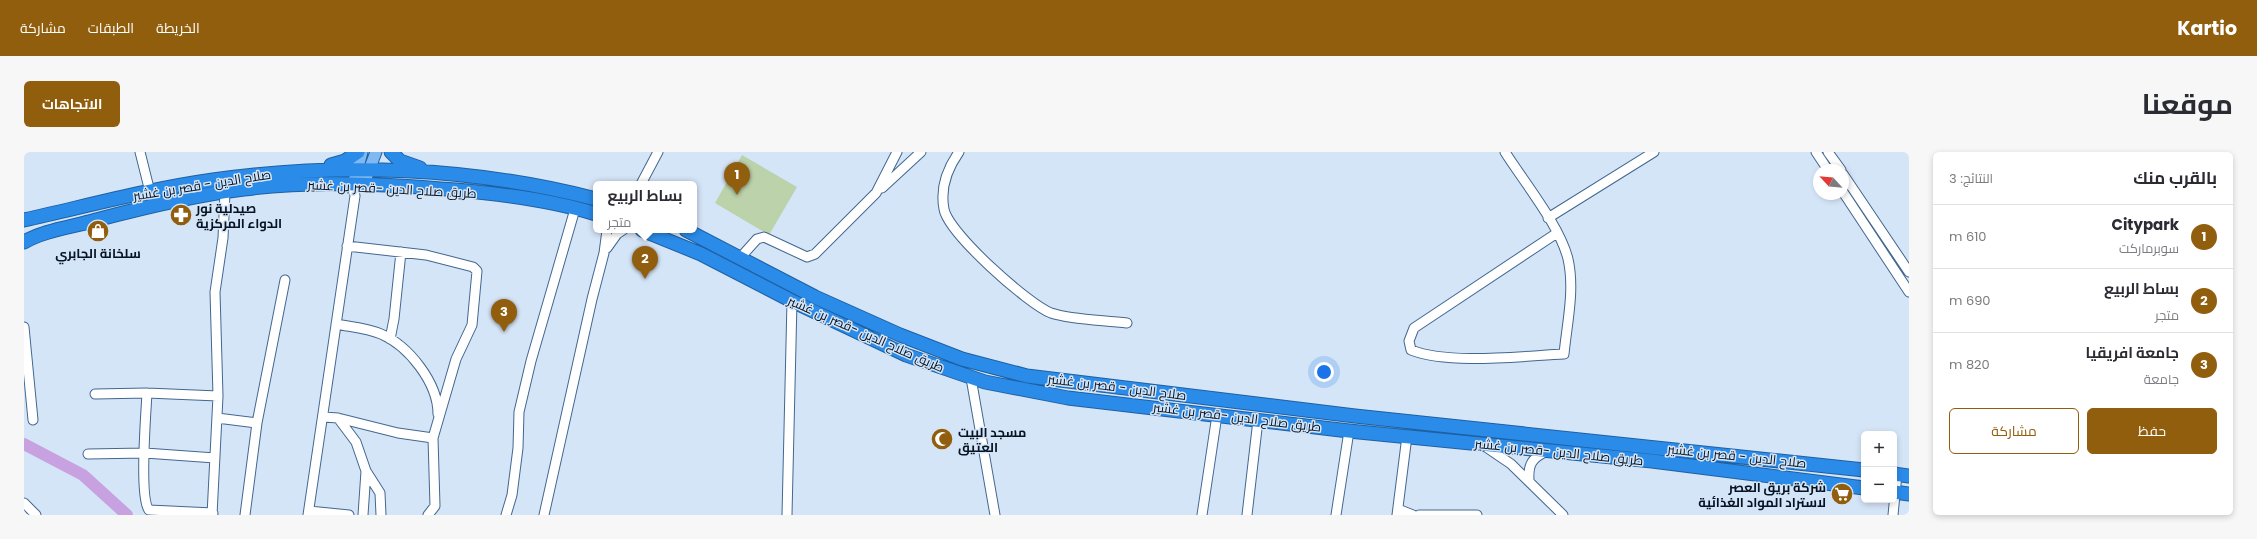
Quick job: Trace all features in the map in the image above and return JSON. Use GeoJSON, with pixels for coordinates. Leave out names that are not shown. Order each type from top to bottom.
{"type":"FeatureCollection","features":[{"type":"Feature","properties":{"kind":"highway"},"geometry":{"type":"LineString","coordinates":[[312,170],[346,161],[358,152]]}},
{"type":"Feature","properties":{"kind":"highway"},"geometry":{"type":"LineString","coordinates":[[391,152],[400,161],[433,173]]}},
{"type":"Feature","properties":{"kind":"highway","name":"صلاح الدين - قصر بن غشير"},"geometry":{"type":"LineString","coordinates":[[24,220],[150,192],[227,178],[312,170],[369,169],[433,173],[522,182],[593,198]]}},
{"type":"Feature","properties":{"kind":"highway","name":"طريق صلاح الدين -قصر بن غشير"},"geometry":{"type":"LineString","coordinates":[[26,240],[121,213],[225,192],[293,185],[481,192],[593,213]]}},
{"type":"Feature","properties":{"kind":"highway","name":"طريق صلاح الدين -قصر بن غشير"},"geometry":{"type":"LineString","coordinates":[[649,233],[701,254],[792,302],[906,355],[971,378],[1041,394],[1217,416],[1483,445],[1652,461],[1861,488]]}},
{"type":"Feature","properties":{"kind":"highway","name":"صلاح الدين - قصر بن غشير"},"geometry":{"type":"LineString","coordinates":[[692,233],[815,297],[867,321],[962,359],[1005,371],[1060,381],[1348,415],[1861,470]]}},
{"type":"Feature","properties":{"kind":"highway"},"geometry":{"type":"LineString","coordinates":[[1201,413],[1203,397]]}},
{"type":"Feature","properties":{"kind":"highway"},"geometry":{"type":"LineString","coordinates":[[1897,492],[1909,494]]}},
{"type":"Feature","properties":{"kind":"main road"},"geometry":{"type":"LineString","coordinates":[[356,188],[356,169],[362,152]]}},
{"type":"Feature","properties":{"kind":"main road"},"geometry":{"type":"LineString","coordinates":[[356,188],[369,169],[376,152]]}},
{"type":"Feature","properties":{"kind":"street"},"geometry":{"type":"LineString","coordinates":[[140,152],[150,192]]}},
{"type":"Feature","properties":{"kind":"street"},"geometry":{"type":"LineString","coordinates":[[643,181],[658,152]]}},
{"type":"Feature","properties":{"kind":"street"},"geometry":{"type":"LineString","coordinates":[[876,193],[897,152]]}},
{"type":"Feature","properties":{"kind":"street"},"geometry":{"type":"LineString","coordinates":[[740,258],[757,239],[764,237],[810,257],[876,193],[922,152]]}},
{"type":"Feature","properties":{"kind":"street"},"geometry":{"type":"LineString","coordinates":[[959,152],[948,170],[943,192],[944,209],[954,228],[1001,276],[1038,306],[1061,315],[1126,323]]}},
{"type":"Feature","properties":{"kind":"street"},"geometry":{"type":"LineString","coordinates":[[1505,152],[1557,233],[1568,259],[1571,290],[1564,354],[1502,357],[1447,357],[1419,353],[1411,350],[1409,341],[1414,328],[1557,233]]}},
{"type":"Feature","properties":{"kind":"street"},"geometry":{"type":"LineString","coordinates":[[1548,218],[1653,152]]}},
{"type":"Feature","properties":{"kind":"street"},"geometry":{"type":"LineString","coordinates":[[1816,152],[1824,164]]}},
{"type":"Feature","properties":{"kind":"street"},"geometry":{"type":"LineString","coordinates":[[1828,152],[1836,164]]}},
{"type":"Feature","properties":{"kind":"street"},"geometry":{"type":"LineString","coordinates":[[1849,183],[1909,272]]}},
{"type":"Feature","properties":{"kind":"street"},"geometry":{"type":"LineString","coordinates":[[349,515],[309,513],[356,188]]}},
{"type":"Feature","properties":{"kind":"street"},"geometry":{"type":"LineString","coordinates":[[147,393],[144,487],[145,503],[149,510],[212,514],[218,396],[215,292],[223,238],[225,192]]}},
{"type":"Feature","properties":{"kind":"street"},"geometry":{"type":"LineString","coordinates":[[1848,200],[1909,292]]}},
{"type":"Feature","properties":{"kind":"street"},"geometry":{"type":"LineString","coordinates":[[506,515],[512,495],[518,448],[521,404],[533,354],[575,209]]}},
{"type":"Feature","properties":{"kind":"street"},"geometry":{"type":"LineString","coordinates":[[544,515],[592,299],[604,253],[607,233]]}},
{"type":"Feature","properties":{"kind":"street"},"geometry":{"type":"LineString","coordinates":[[604,253],[618,233]]}},
{"type":"Feature","properties":{"kind":"street"},"geometry":{"type":"LineString","coordinates":[[347,246],[426,255],[473,267],[477,271],[472,325],[456,359],[443,408],[438,414]]}},
{"type":"Feature","properties":{"kind":"street"},"geometry":{"type":"LineString","coordinates":[[390,338],[394,319],[401,252]]}},
{"type":"Feature","properties":{"kind":"street"},"geometry":{"type":"LineString","coordinates":[[245,515],[257,423],[285,280]]}},
{"type":"Feature","properties":{"kind":"street"},"geometry":{"type":"LineString","coordinates":[[787,515],[792,302]]}},
{"type":"Feature","properties":{"kind":"street"},"geometry":{"type":"LineString","coordinates":[[336,324],[379,333],[390,338],[416,364],[426,377],[438,407],[433,438],[435,506],[428,515]]}},
{"type":"Feature","properties":{"kind":"street"},"geometry":{"type":"LineString","coordinates":[[24,327],[33,420]]}},
{"type":"Feature","properties":{"kind":"street"},"geometry":{"type":"LineString","coordinates":[[971,378],[995,515]]}},
{"type":"Feature","properties":{"kind":"street"},"geometry":{"type":"LineString","coordinates":[[94,394],[147,393],[218,396]]}},
{"type":"Feature","properties":{"kind":"street"},"geometry":{"type":"LineString","coordinates":[[1202,515],[1217,416]]}},
{"type":"Feature","properties":{"kind":"street"},"geometry":{"type":"LineString","coordinates":[[324,417],[338,418],[398,433],[433,438]]}},
{"type":"Feature","properties":{"kind":"street"},"geometry":{"type":"LineString","coordinates":[[217,418],[257,423]]}},
{"type":"Feature","properties":{"kind":"street"},"geometry":{"type":"LineString","coordinates":[[338,418],[356,442],[366,471],[380,493],[381,515]]}},
{"type":"Feature","properties":{"kind":"street"},"geometry":{"type":"LineString","coordinates":[[1247,515],[1258,420]]}},
{"type":"Feature","properties":{"kind":"street"},"geometry":{"type":"LineString","coordinates":[[1336,515],[1349,430]]}},
{"type":"Feature","properties":{"kind":"street"},"geometry":{"type":"LineString","coordinates":[[1407,436],[1398,512],[1413,515]]}},
{"type":"Feature","properties":{"kind":"street"},"geometry":{"type":"LineString","coordinates":[[1483,445],[1511,464],[1563,515]]}},
{"type":"Feature","properties":{"kind":"street"},"geometry":{"type":"LineString","coordinates":[[1529,480],[1529,468],[1532,460],[1548,450]]}},
{"type":"Feature","properties":{"kind":"street"},"geometry":{"type":"LineString","coordinates":[[88,454],[145,452],[215,458]]}},
{"type":"Feature","properties":{"kind":"street"},"geometry":{"type":"LineString","coordinates":[[363,515],[366,471]]}},
{"type":"Feature","properties":{"kind":"street"},"geometry":{"type":"LineString","coordinates":[[1897,485],[1900,475]]}},
{"type":"Feature","properties":{"kind":"street"},"geometry":{"type":"LineString","coordinates":[[24,503],[36,515]]}},
{"type":"Feature","properties":{"kind":"street"},"geometry":{"type":"LineString","coordinates":[[1893,515],[1894,503]]}},
{"type":"Feature","properties":{"kind":"street"},"geometry":{"type":"LineString","coordinates":[[1419,515],[1477,515]]}},
{"type":"Feature","properties":{"kind":"green space"},"geometry":{"type":"Polygon","coordinates":[[[742,155],[797,187],[769,235],[715,203],[742,155]]]}},
{"type":"Feature","properties":{"kind":"waterway"},"geometry":{"type":"LineString","coordinates":[[24,444],[83,475],[127,515]]}},
{"type":"Feature","properties":{"kind":"place","name":"Citypark"},"geometry":{"type":"Point","coordinates":[737,195]}},
{"type":"Feature","properties":{"kind":"place","name":"صيدلية نور الدواء المركزية"},"geometry":{"type":"Point","coordinates":[181,215]}},
{"type":"Feature","properties":{"kind":"place","name":"سلخانة الجابري"},"geometry":{"type":"Point","coordinates":[98,231]}},
{"type":"Feature","properties":{"kind":"place","name":"بساط الربيع"},"geometry":{"type":"Point","coordinates":[645,279]}},
{"type":"Feature","properties":{"kind":"place","name":"جامعة افريقيا"},"geometry":{"type":"Point","coordinates":[504,332]}},
{"type":"Feature","properties":{"kind":"place","name":"مسجد البيت العتيق"},"geometry":{"type":"Point","coordinates":[942,439]}},
{"type":"Feature","properties":{"kind":"place","name":"شركة بريق العصر لاستراد المواد الغذائية"},"geometry":{"type":"Point","coordinates":[1842,494]}}]}
